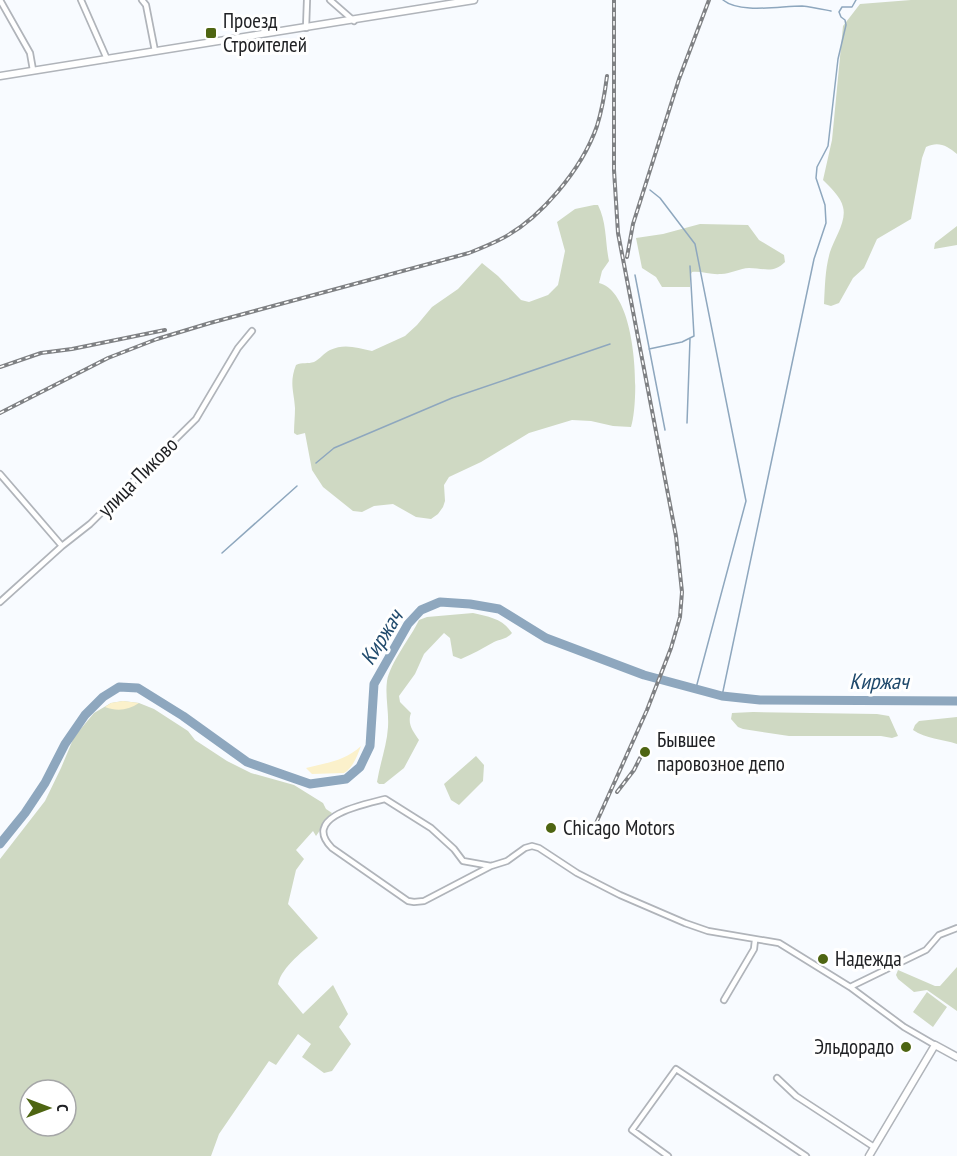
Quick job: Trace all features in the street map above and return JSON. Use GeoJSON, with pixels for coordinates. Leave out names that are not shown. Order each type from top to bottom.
{"type":"FeatureCollection","features":[{"type":"Feature","properties":{"kind":"street"},"geometry":{"type":"LineString","coordinates":[[0,0],[30,53],[33,70]]}},
{"type":"Feature","properties":{"kind":"street"},"geometry":{"type":"LineString","coordinates":[[81,0],[108,59]]}},
{"type":"Feature","properties":{"kind":"street"},"geometry":{"type":"LineString","coordinates":[[142,0],[146,5],[155,51]]}},
{"type":"Feature","properties":{"kind":"street"},"geometry":{"type":"LineString","coordinates":[[306,28],[307,0]]}},
{"type":"Feature","properties":{"kind":"street"},"geometry":{"type":"LineString","coordinates":[[330,0],[354,21]]}},
{"type":"Feature","properties":{"kind":"street"},"geometry":{"type":"LineString","coordinates":[[0,76],[474,0]]}},
{"type":"Feature","properties":{"kind":"street","name":"улица Пиково"},"geometry":{"type":"LineString","coordinates":[[0,602],[90,524],[196,419],[238,348],[252,331]]}},
{"type":"Feature","properties":{"kind":"street"},"geometry":{"type":"LineString","coordinates":[[0,474],[62,546]]}},
{"type":"Feature","properties":{"kind":"street"},"geometry":{"type":"LineString","coordinates":[[491,866],[463,861],[454,849],[431,828],[386,799],[335,815],[327,822],[324,833],[326,842],[408,901],[414,902],[424,901],[491,866],[507,861],[525,848],[532,846],[539,848],[577,873],[620,895],[685,923],[708,931],[779,943],[850,987],[904,1027],[957,1057]]}},
{"type":"Feature","properties":{"kind":"street"},"geometry":{"type":"LineString","coordinates":[[850,987],[926,950],[939,935],[957,928]]}},
{"type":"Feature","properties":{"kind":"street"},"geometry":{"type":"LineString","coordinates":[[724,1000],[754,949],[755,940]]}},
{"type":"Feature","properties":{"kind":"street"},"geometry":{"type":"LineString","coordinates":[[869,1156],[935,1045]]}},
{"type":"Feature","properties":{"kind":"street"},"geometry":{"type":"LineString","coordinates":[[668,1156],[632,1130],[676,1069],[807,1156]]}},
{"type":"Feature","properties":{"kind":"street"},"geometry":{"type":"LineString","coordinates":[[777,1078],[796,1096],[874,1147]]}},
{"type":"Feature","properties":{"kind":"green space"},"geometry":{"type":"Polygon","coordinates":[[[911,0],[957,0],[957,154],[943,145],[935,144],[926,147],[911,219],[877,239],[864,268],[853,278],[839,303],[831,306],[824,304],[826,271],[844,212],[835,192],[823,180],[832,140],[843,26],[860,4],[911,0]]]}},
{"type":"Feature","properties":{"kind":"green space"},"geometry":{"type":"Polygon","coordinates":[[[598,205],[603,219],[609,261],[602,271],[599,283],[612,291],[621,305],[633,347],[635,393],[631,427],[572,420],[529,433],[481,462],[449,477],[444,485],[443,507],[431,519],[416,517],[393,504],[374,506],[362,512],[353,511],[323,487],[312,470],[305,433],[297,435],[294,433],[295,408],[292,382],[296,365],[314,362],[335,348],[351,347],[372,351],[405,336],[432,307],[458,289],[482,263],[521,300],[529,302],[548,295],[558,285],[565,251],[557,222],[575,209],[598,205]]]}},
{"type":"Feature","properties":{"kind":"green space"},"geometry":{"type":"Polygon","coordinates":[[[700,224],[748,225],[759,240],[784,255],[785,262],[781,266],[768,270],[746,268],[717,274],[692,272],[690,287],[662,287],[656,277],[642,268],[636,238],[663,234],[700,224]]]}},
{"type":"Feature","properties":{"kind":"green space"},"geometry":{"type":"Polygon","coordinates":[[[957,226],[957,245],[934,249],[935,243],[957,226]]]}},
{"type":"Feature","properties":{"kind":"green space"},"geometry":{"type":"Polygon","coordinates":[[[473,613],[499,621],[512,633],[461,659],[453,656],[450,638],[444,633],[424,654],[415,674],[399,696],[400,702],[411,713],[410,724],[419,740],[404,768],[384,784],[379,784],[377,782],[388,727],[387,681],[396,658],[419,620],[427,617],[473,613]]]}},
{"type":"Feature","properties":{"kind":"green space"},"geometry":{"type":"Polygon","coordinates":[[[123,701],[139,703],[154,709],[188,731],[195,740],[227,761],[251,773],[294,785],[323,803],[332,813],[316,836],[313,831],[296,850],[304,859],[296,870],[288,904],[318,938],[289,965],[278,984],[303,1014],[333,985],[348,1014],[339,1027],[351,1044],[332,1071],[324,1073],[302,1057],[311,1044],[298,1034],[276,1065],[269,1061],[219,1134],[211,1156],[0,1156],[0,859],[45,801],[74,737],[94,713],[111,703],[123,701]]]}},
{"type":"Feature","properties":{"kind":"green space"},"geometry":{"type":"Polygon","coordinates":[[[732,713],[877,714],[889,716],[898,736],[892,738],[789,736],[743,729],[731,719],[732,713]]]}},
{"type":"Feature","properties":{"kind":"green space"},"geometry":{"type":"Polygon","coordinates":[[[957,717],[957,744],[929,737],[913,730],[919,721],[957,717]]]}},
{"type":"Feature","properties":{"kind":"green space"},"geometry":{"type":"Polygon","coordinates":[[[476,756],[484,765],[483,781],[459,805],[451,800],[444,784],[476,756]]]}},
{"type":"Feature","properties":{"kind":"green space"},"geometry":{"type":"Polygon","coordinates":[[[957,967],[957,1011],[927,990],[914,992],[896,975],[898,970],[940,986],[957,967]]]}},
{"type":"Feature","properties":{"kind":"green space"},"geometry":{"type":"Polygon","coordinates":[[[927,992],[947,1007],[933,1027],[913,1012],[927,992]]]}},
{"type":"Feature","properties":{"kind":"sand"},"geometry":{"type":"Polygon","coordinates":[[[123,701],[139,703],[123,710],[105,707],[111,703],[123,701]]]}},
{"type":"Feature","properties":{"kind":"sand"},"geometry":{"type":"Polygon","coordinates":[[[361,746],[352,765],[344,773],[312,774],[306,768],[342,758],[361,746]]]}},
{"type":"Feature","properties":{"kind":"waterway"},"geometry":{"type":"LineString","coordinates":[[723,0],[739,7],[802,6],[831,11]]}},
{"type":"Feature","properties":{"kind":"waterway"},"geometry":{"type":"LineString","coordinates":[[722,696],[814,259],[826,223],[825,205],[816,178],[817,167],[828,146],[838,59],[846,25],[839,12],[842,7],[852,7],[856,0]]}},
{"type":"Feature","properties":{"kind":"waterway"},"geometry":{"type":"LineString","coordinates":[[650,190],[660,198],[695,244],[746,501],[696,688]]}},
{"type":"Feature","properties":{"kind":"waterway"},"geometry":{"type":"LineString","coordinates":[[649,349],[682,342],[694,336],[690,266]]}},
{"type":"Feature","properties":{"kind":"waterway"},"geometry":{"type":"LineString","coordinates":[[635,275],[665,430]]}},
{"type":"Feature","properties":{"kind":"waterway"},"geometry":{"type":"LineString","coordinates":[[687,423],[690,339]]}},
{"type":"Feature","properties":{"kind":"waterway"},"geometry":{"type":"LineString","coordinates":[[316,463],[334,448],[452,398],[610,344]]}},
{"type":"Feature","properties":{"kind":"waterway"},"geometry":{"type":"LineString","coordinates":[[222,553],[297,486]]}},
{"type":"Feature","properties":{"kind":"waterway","name":"Киржач"},"geometry":{"type":"LineString","coordinates":[[0,844],[45,783],[65,744],[85,715],[103,697],[119,687],[138,688],[183,716],[247,762],[310,784],[346,779],[360,767],[370,746],[374,684],[408,624],[421,610],[440,602],[499,609],[546,638],[644,675],[722,696],[760,700],[957,701]]}},
{"type":"Feature","properties":{"kind":"railway"},"geometry":{"type":"LineString","coordinates":[[593,830],[647,710],[671,648],[680,617],[682,592],[676,536],[618,233],[614,170],[614,0]]}},
{"type":"Feature","properties":{"kind":"railway"},"geometry":{"type":"LineString","coordinates":[[627,257],[633,224],[679,79],[709,0]]}},
{"type":"Feature","properties":{"kind":"railway"},"geometry":{"type":"LineString","coordinates":[[0,413],[108,358],[157,339],[469,253],[499,240],[530,220],[558,192],[570,176],[597,126],[607,76]]}},
{"type":"Feature","properties":{"kind":"railway"},"geometry":{"type":"LineString","coordinates":[[0,367],[41,353],[165,330]]}},
{"type":"Feature","properties":{"kind":"railway"},"geometry":{"type":"LineString","coordinates":[[617,792],[640,758]]}},
{"type":"Feature","properties":{"kind":"place","name":"Проезд Строителей"},"geometry":{"type":"Point","coordinates":[211,33]}},
{"type":"Feature","properties":{"kind":"place","name":"Бывшее паровозное депо"},"geometry":{"type":"Point","coordinates":[645,752]}},
{"type":"Feature","properties":{"kind":"place","name":"Chicago Motors"},"geometry":{"type":"Point","coordinates":[551,828]}},
{"type":"Feature","properties":{"kind":"place","name":"Надежда"},"geometry":{"type":"Point","coordinates":[823,959]}},
{"type":"Feature","properties":{"kind":"place","name":"Эльдорадо"},"geometry":{"type":"Point","coordinates":[906,1047]}}]}
